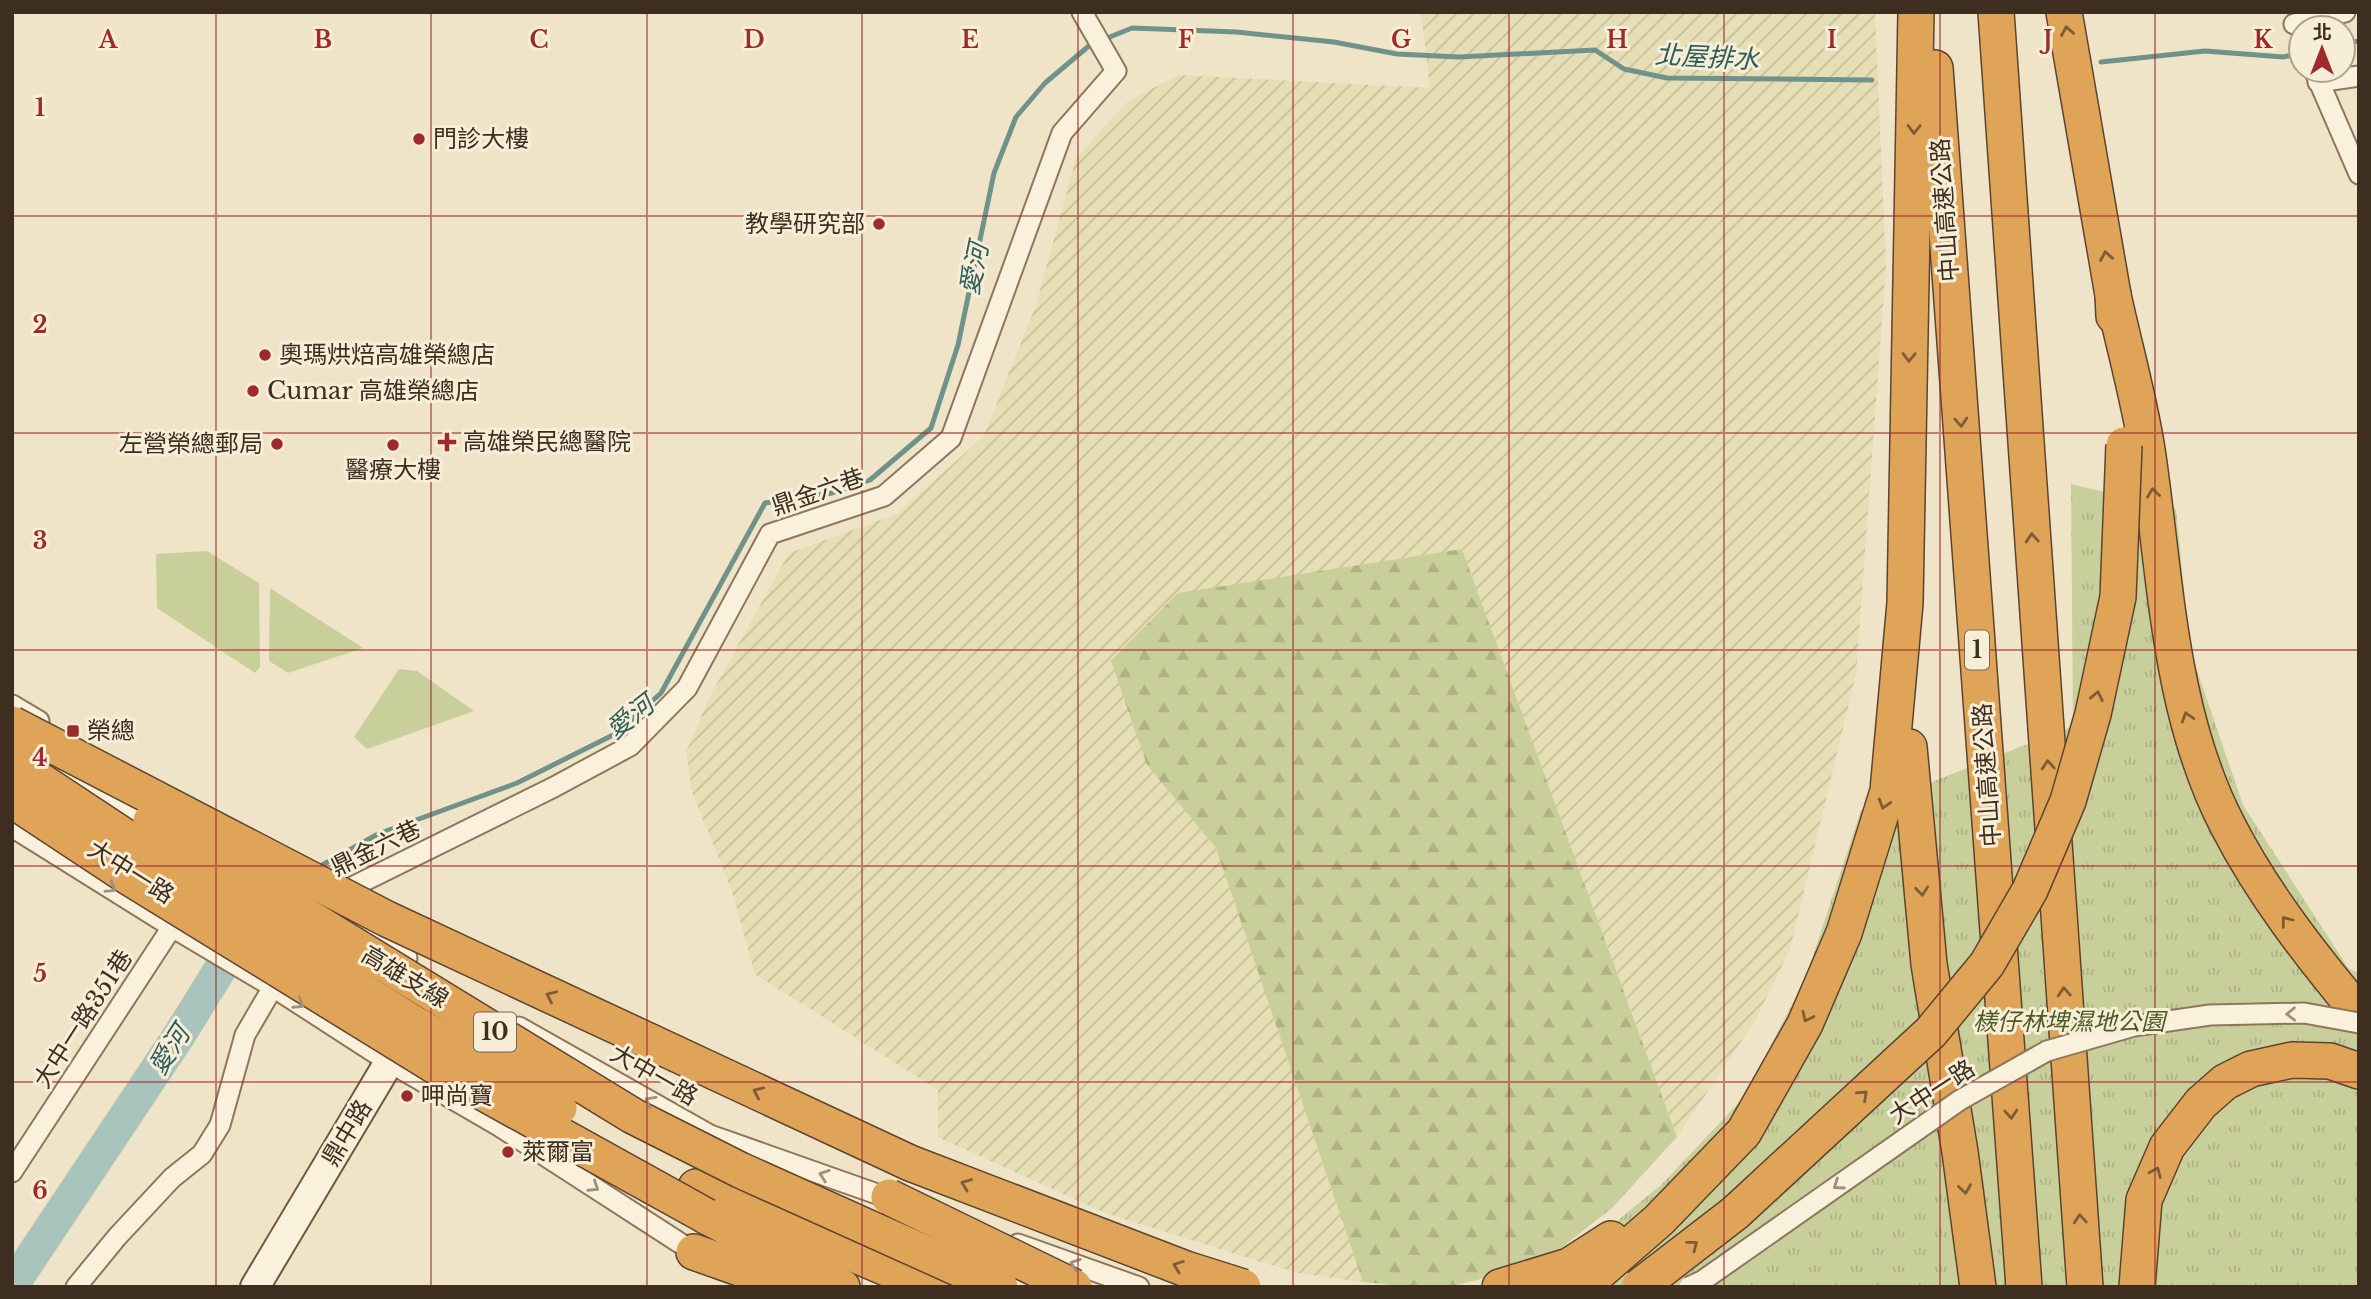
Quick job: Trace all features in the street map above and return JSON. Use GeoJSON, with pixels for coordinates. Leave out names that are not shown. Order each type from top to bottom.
{"type":"FeatureCollection","features":[{"type":"Feature","properties":{"kind":"highway"},"geometry":{"type":"LineString","coordinates":[[1916,12],[1905,603],[1910,772],[1929,964],[1960,1152],[1978,1287]]}},
{"type":"Feature","properties":{"kind":"highway","name":"中山高速公路"},"geometry":{"type":"LineString","coordinates":[[1931,12],[2024,1287]]}},
{"type":"Feature","properties":{"kind":"highway"},"geometry":{"type":"LineString","coordinates":[[1996,12],[2085,1287]]}},
{"type":"Feature","properties":{"kind":"highway"},"geometry":{"type":"LineString","coordinates":[[2064,12],[2113,295],[2135,446],[2180,694],[2201,762],[2227,825],[2278,910],[2359,1013]]}},
{"type":"Feature","properties":{"kind":"highway"},"geometry":{"type":"LineString","coordinates":[[1639,1287],[1735,1213],[1931,1032],[1987,964],[2006,933],[2030,890],[2068,802],[2093,713],[2118,597],[2135,446]]}},
{"type":"Feature","properties":{"kind":"highway"},"geometry":{"type":"LineString","coordinates":[[1500,1287],[1575,1276],[1659,1220],[1744,1132],[1805,1024],[1844,933],[1888,791],[1905,603]]}},
{"type":"Feature","properties":{"kind":"highway"},"geometry":{"type":"LineString","coordinates":[[12,724],[387,919],[910,1163],[1186,1269],[1243,1287]]}},
{"type":"Feature","properties":{"kind":"highway","name":"高雄支線"},"geometry":{"type":"LineString","coordinates":[[12,735],[633,1116],[740,1170],[1000,1287]]}},
{"type":"Feature","properties":{"kind":"highway","name":"高雄支線"},"geometry":{"type":"LineString","coordinates":[[12,762],[278,927],[410,1021],[701,1202],[931,1287]]}},
{"type":"Feature","properties":{"kind":"highway"},"geometry":{"type":"LineString","coordinates":[[12,786],[134,866],[209,911],[278,927]]}},
{"type":"Feature","properties":{"kind":"highway"},"geometry":{"type":"LineString","coordinates":[[12,800],[127,876],[437,1066],[771,1241],[878,1287]]}},
{"type":"Feature","properties":{"kind":"highway"},"geometry":{"type":"LineString","coordinates":[[431,1012],[591,1108],[728,1180],[1094,1287]]}},
{"type":"Feature","properties":{"kind":"highway"},"geometry":{"type":"LineString","coordinates":[[2137,1287],[2144,1200],[2167,1147],[2201,1103],[2225,1082],[2251,1069],[2291,1060],[2330,1061],[2359,1070]]}},
{"type":"Feature","properties":{"kind":"highway"},"geometry":{"type":"LineString","coordinates":[[888,1197],[1074,1287]]}},
{"type":"Feature","properties":{"kind":"highway"},"geometry":{"type":"LineString","coordinates":[[701,1202],[842,1287]]}},
{"type":"Feature","properties":{"kind":"highway"},"geometry":{"type":"LineString","coordinates":[[694,1252],[793,1287]]}},
{"type":"Feature","properties":{"kind":"street","name":"鼎金六巷"},"geometry":{"type":"LineString","coordinates":[[322,901],[554,787],[630,746],[687,688],[770,534],[884,496],[951,438],[1062,133],[1116,71],[1084,16]]}},
{"type":"Feature","properties":{"kind":"street"},"geometry":{"type":"LineString","coordinates":[[2320,84],[2359,174]]}},
{"type":"Feature","properties":{"kind":"street","name":"大中一路"},"geometry":{"type":"LineString","coordinates":[[12,705],[190,815],[436,978],[710,1135],[1139,1287]]}},
{"type":"Feature","properties":{"kind":"street","name":"大中一路"},"geometry":{"type":"LineString","coordinates":[[12,741],[153,831],[251,899],[278,927],[431,1012]]}},
{"type":"Feature","properties":{"kind":"street","name":"大中一路"},"geometry":{"type":"LineString","coordinates":[[12,768],[98,810],[153,831],[174,827],[190,815]]}},
{"type":"Feature","properties":{"kind":"street","name":"大中一路"},"geometry":{"type":"LineString","coordinates":[[12,786],[53,852]]}},
{"type":"Feature","properties":{"kind":"street","name":"大中一路"},"geometry":{"type":"LineString","coordinates":[[12,827],[273,987],[389,1062],[499,1126],[694,1252],[754,1287]]}},
{"type":"Feature","properties":{"kind":"street","name":"大中一路351巷"},"geometry":{"type":"LineString","coordinates":[[12,1172],[172,927]]}},
{"type":"Feature","properties":{"kind":"street","name":"鼎中路"},"geometry":{"type":"LineString","coordinates":[[255,1287],[389,1062],[431,1012],[436,978]]}},
{"type":"Feature","properties":{"kind":"street"},"geometry":{"type":"LineString","coordinates":[[76,1287],[117,1237],[172,1178],[202,1154],[220,1125],[245,1035],[273,987]]}},
{"type":"Feature","properties":{"kind":"street","name":"大中一路"},"geometry":{"type":"LineString","coordinates":[[1689,1287],[1702,1281],[1960,1100],[2047,1051],[2134,1026],[2210,1015],[2304,1013],[2359,1023]]}},
{"type":"Feature","properties":{"kind":"shaded area"},"geometry":{"type":"Polygon","coordinates":[[[1421,12],[1875,12],[1886,266],[1856,674],[1790,949],[1755,1021],[1677,1137],[1462,549],[1147,765],[1216,847],[1363,1282],[1297,1273],[1105,1213],[938,1137],[938,1090],[755,974],[732,891],[692,792],[686,752],[710,696],[789,553],[897,514],[984,436],[1036,305],[1076,158],[1128,101],[1179,75],[1430,88],[1421,12]]]}},
{"type":"Feature","properties":{"kind":"green space","name":"檨仔林埤濕地公園"},"geometry":{"type":"Polygon","coordinates":[[[2071,484],[2176,509],[2190,650],[2243,805],[2349,969],[2359,973],[2359,1287],[1523,1287],[1551,1275],[1661,1185],[1744,1097],[1806,977],[1861,810],[2073,726],[2071,484]]]}},
{"type":"Feature","properties":{"kind":"green space"},"geometry":{"type":"Polygon","coordinates":[[[1462,549],[1677,1137],[1613,1207],[1560,1249],[1501,1274],[1449,1287],[1411,1287],[1363,1282],[1216,848],[1147,765],[1111,661],[1178,593],[1462,549]]]}},
{"type":"Feature","properties":{"kind":"green space"},"geometry":{"type":"Polygon","coordinates":[[[207,551],[259,583],[260,667],[255,673],[157,608],[156,554],[207,551]]]}},
{"type":"Feature","properties":{"kind":"green space"},"geometry":{"type":"Polygon","coordinates":[[[270,588],[363,648],[288,673],[269,661],[270,588]]]}},
{"type":"Feature","properties":{"kind":"green space"},"geometry":{"type":"Polygon","coordinates":[[[399,669],[417,671],[474,711],[367,749],[354,737],[399,669]]]}},
{"type":"Feature","properties":{"kind":"waterway","name":"愛河"},"geometry":{"type":"LineString","coordinates":[[315,869],[378,834],[517,783],[617,733],[661,693],[765,503],[832,493],[870,480],[931,428],[958,345],[994,173],[1016,117],[1045,83],[1090,45],[1132,28],[1236,32],[1334,42],[1397,54],[1459,57],[1595,50],[1624,69],[1667,78],[1872,80]]}},
{"type":"Feature","properties":{"kind":"waterway","name":"北屋排水"},"geometry":{"type":"LineString","coordinates":[[2101,62],[2205,51],[2287,56]]}},
{"type":"Feature","properties":{"kind":"waterway","name":"愛河"},"geometry":{"type":"LineString","coordinates":[[12,1286],[180,1034],[245,929]]}},
{"type":"Feature","properties":{"kind":"place","name":"門診大樓"},"geometry":{"type":"Point","coordinates":[419,139]}},
{"type":"Feature","properties":{"kind":"place","name":"教學研究部"},"geometry":{"type":"Point","coordinates":[879,224]}},
{"type":"Feature","properties":{"kind":"place","name":"奧瑪烘焙高雄榮總店"},"geometry":{"type":"Point","coordinates":[265,355]}},
{"type":"Feature","properties":{"kind":"place","name":"Cumar 高雄榮總店"},"geometry":{"type":"Point","coordinates":[253,391]}},
{"type":"Feature","properties":{"kind":"place","name":"高雄榮民總醫院"},"geometry":{"type":"Point","coordinates":[447,442]}},
{"type":"Feature","properties":{"kind":"place","name":"左營榮總郵局"},"geometry":{"type":"Point","coordinates":[277,444]}},
{"type":"Feature","properties":{"kind":"place","name":"醫療大樓"},"geometry":{"type":"Point","coordinates":[393,445]}},
{"type":"Feature","properties":{"kind":"place","name":"榮總"},"geometry":{"type":"Point","coordinates":[73,731]}},
{"type":"Feature","properties":{"kind":"place","name":"呷尚寶"},"geometry":{"type":"Point","coordinates":[407,1096]}},
{"type":"Feature","properties":{"kind":"place","name":"萊爾富"},"geometry":{"type":"Point","coordinates":[508,1152]}}]}
